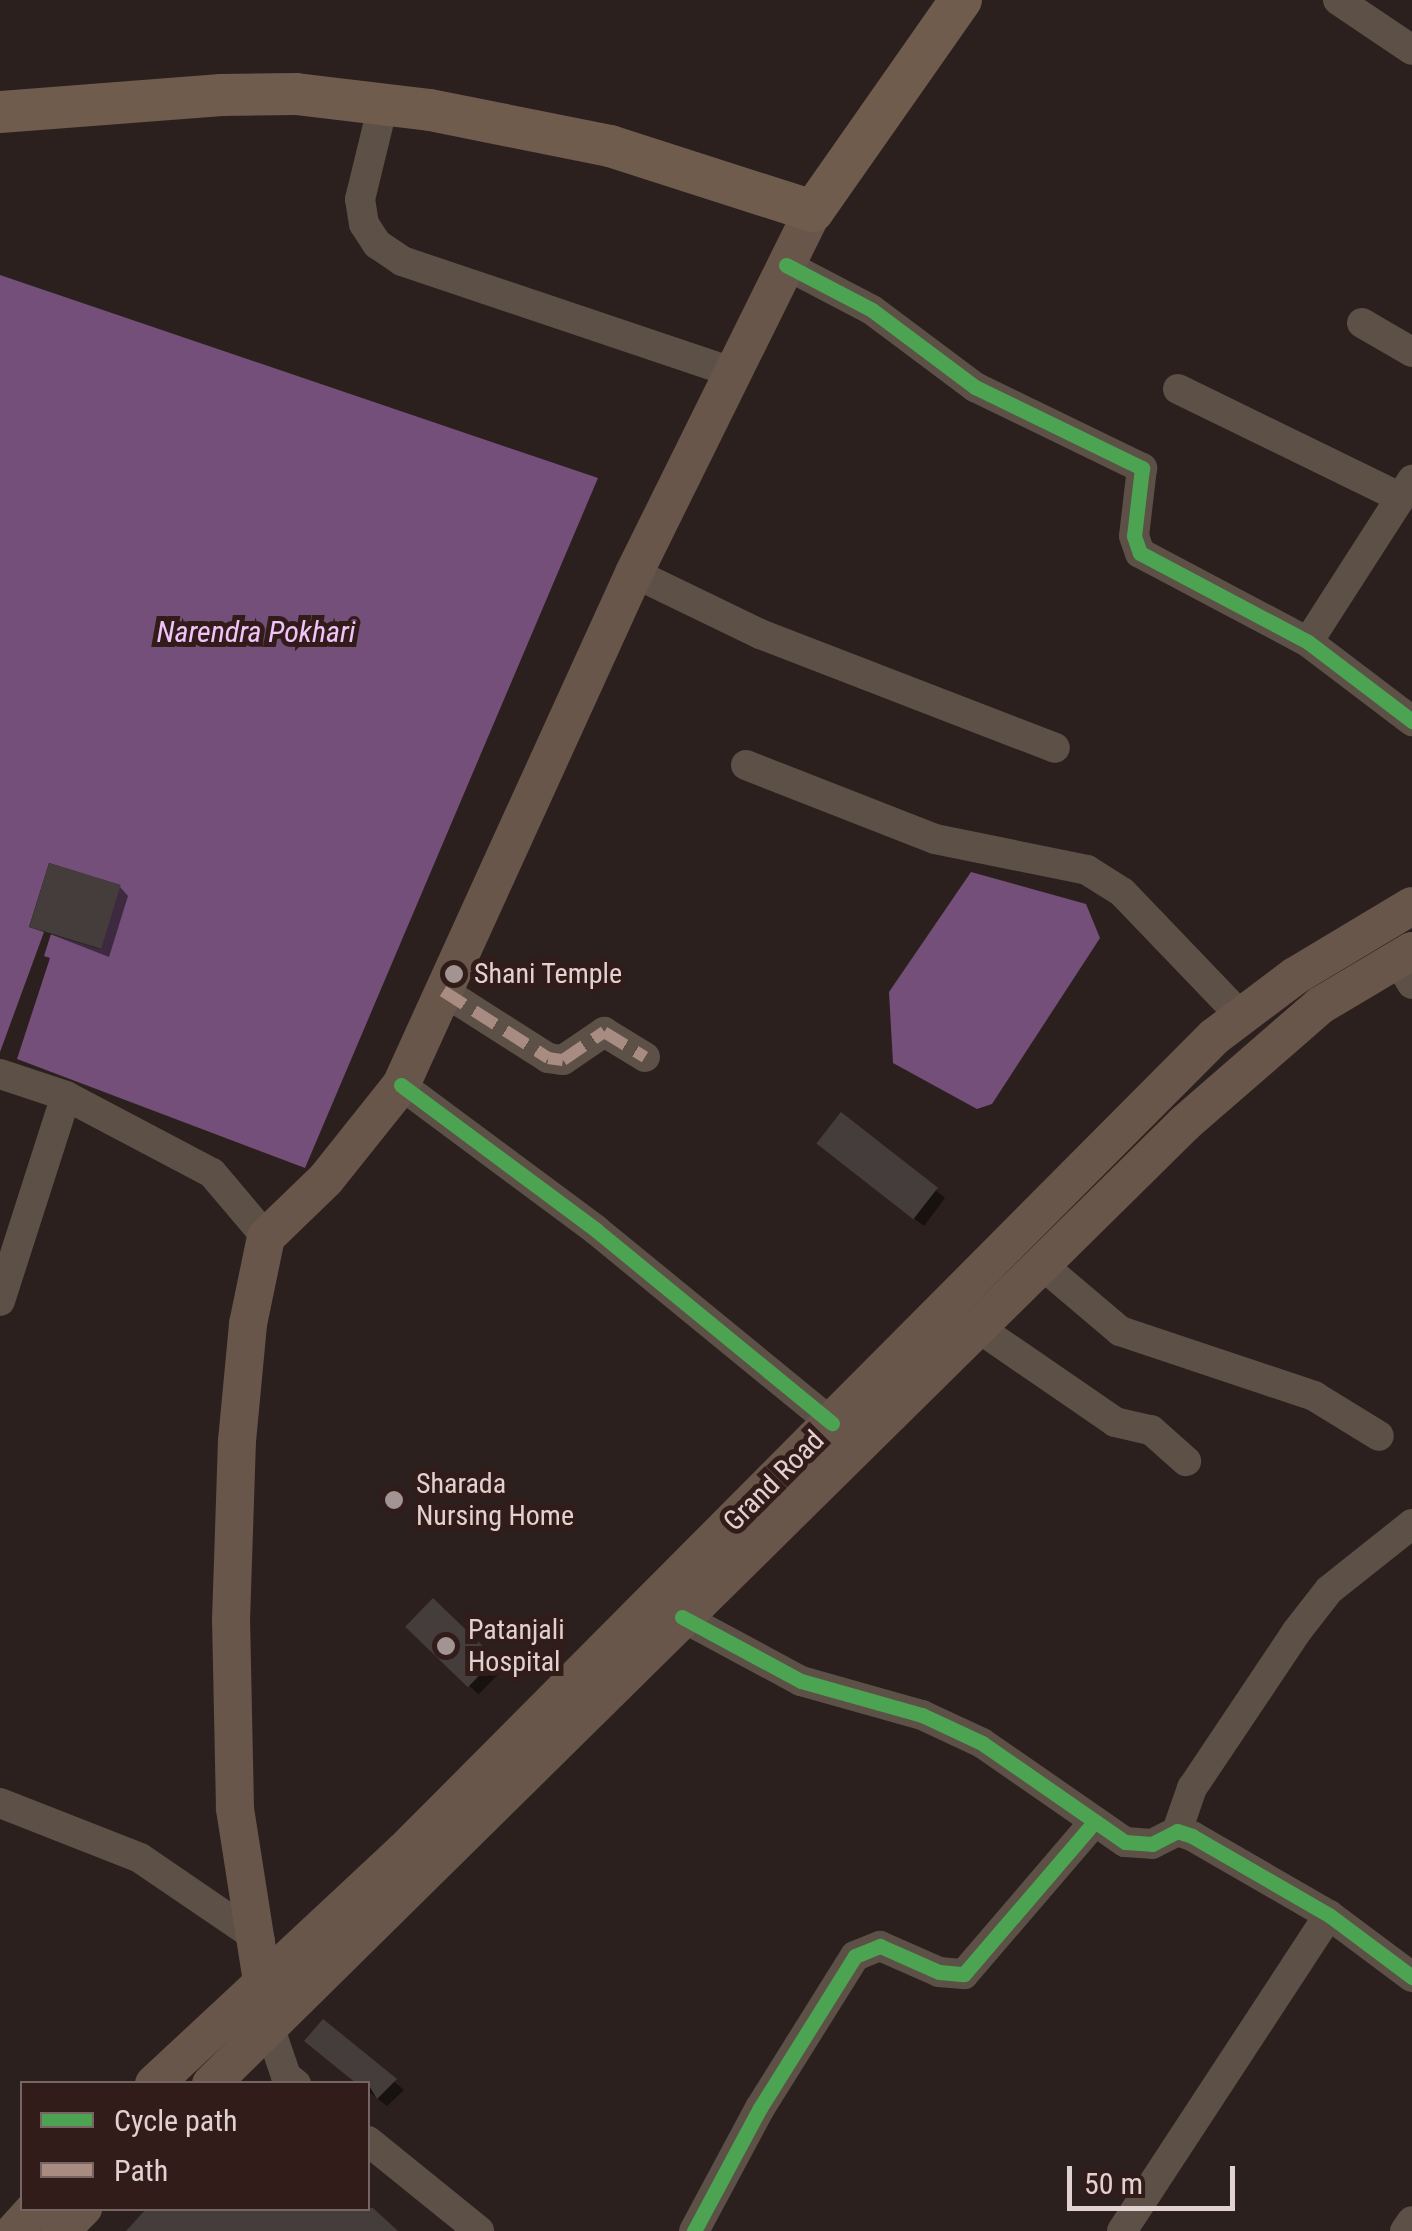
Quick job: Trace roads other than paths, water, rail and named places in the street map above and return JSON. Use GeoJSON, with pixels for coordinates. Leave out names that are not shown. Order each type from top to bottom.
{"type":"FeatureCollection","features":[{"type":"Feature","properties":{"kind":"highway"},"geometry":{"type":"LineString","coordinates":[[0,112],[222,94],[383,104],[610,146],[813,211],[960,0]]}},
{"type":"Feature","properties":{"kind":"main road"},"geometry":{"type":"LineString","coordinates":[[270,2026],[262,1958],[234,1808],[231,1621],[241,1402],[266,1237],[326,1179],[401,1084],[634,573],[813,211]]}},
{"type":"Feature","properties":{"kind":"main road","name":"Grand Road"},"geometry":{"type":"LineString","coordinates":[[157,2081],[262,1958],[404,1850],[1240,1015],[1412,906]]}},
{"type":"Feature","properties":{"kind":"main road","name":"Grand Road"},"geometry":{"type":"LineString","coordinates":[[213,2081],[506,1800],[682,1617],[1266,1048],[1407,965]]}},
{"type":"Feature","properties":{"kind":"main road"},"geometry":{"type":"LineString","coordinates":[[15,2231],[33,2211]]}},
{"type":"Feature","properties":{"kind":"main road"},"geometry":{"type":"LineString","coordinates":[[60,2231],[79,2211]]}},
{"type":"Feature","properties":{"kind":"street"},"geometry":{"type":"LineString","coordinates":[[1338,0],[1412,50]]}},
{"type":"Feature","properties":{"kind":"street"},"geometry":{"type":"LineString","coordinates":[[383,104],[360,199],[364,224],[376,244],[402,261],[732,372]]}},
{"type":"Feature","properties":{"kind":"street"},"geometry":{"type":"LineString","coordinates":[[786,265],[872,310],[975,387],[1142,468],[1134,536],[1140,553],[1308,642],[1412,721]]}},
{"type":"Feature","properties":{"kind":"street"},"geometry":{"type":"LineString","coordinates":[[1362,323],[1412,352]]}},
{"type":"Feature","properties":{"kind":"street"},"geometry":{"type":"LineString","coordinates":[[1178,389],[1406,489],[1308,642]]}},
{"type":"Feature","properties":{"kind":"street"},"geometry":{"type":"LineString","coordinates":[[634,573],[760,634],[1055,748]]}},
{"type":"Feature","properties":{"kind":"street"},"geometry":{"type":"LineString","coordinates":[[746,765],[935,840],[1087,870],[1122,892],[1240,1015]]}},
{"type":"Feature","properties":{"kind":"street"},"geometry":{"type":"LineString","coordinates":[[443,991],[548,1058],[563,1060],[604,1032],[645,1057]]}},
{"type":"Feature","properties":{"kind":"street"},"geometry":{"type":"LineString","coordinates":[[0,1074],[66,1096],[212,1173],[246,1204],[266,1237]]}},
{"type":"Feature","properties":{"kind":"street"},"geometry":{"type":"LineString","coordinates":[[401,1084],[596,1230],[832,1424]]}},
{"type":"Feature","properties":{"kind":"street"},"geometry":{"type":"LineString","coordinates":[[0,1301],[66,1096]]}},
{"type":"Feature","properties":{"kind":"street"},"geometry":{"type":"LineString","coordinates":[[1042,1264],[1120,1331],[1314,1396],[1378,1436]]}},
{"type":"Feature","properties":{"kind":"street"},"geometry":{"type":"LineString","coordinates":[[977,1327],[1115,1422],[1151,1430],[1186,1460]]}},
{"type":"Feature","properties":{"kind":"street"},"geometry":{"type":"LineString","coordinates":[[1177,1832],[1192,1788],[1329,1590],[1412,1524]]}},
{"type":"Feature","properties":{"kind":"street"},"geometry":{"type":"LineString","coordinates":[[682,1617],[801,1681],[922,1715],[982,1742],[1095,1821],[1139,1846],[1177,1832],[1329,1916],[1412,1978]]}},
{"type":"Feature","properties":{"kind":"street"},"geometry":{"type":"LineString","coordinates":[[0,1803],[140,1858],[262,1958]]}},
{"type":"Feature","properties":{"kind":"street"},"geometry":{"type":"LineString","coordinates":[[694,2231],[760,2108],[856,1956],[880,1946],[939,1972],[964,1974],[1095,1821]]}},
{"type":"Feature","properties":{"kind":"street"},"geometry":{"type":"LineString","coordinates":[[1122,2231],[1329,1916]]}},
{"type":"Feature","properties":{"kind":"street"},"geometry":{"type":"LineString","coordinates":[[270,2026],[286,2076],[292,2081]]}},
{"type":"Feature","properties":{"kind":"street"},"geometry":{"type":"LineString","coordinates":[[370,2143],[479,2231]]}},
{"type":"Feature","properties":{"kind":"street"},"geometry":{"type":"LineString","coordinates":[[1404,2231],[1412,2222]]}},
{"type":"Feature","properties":{"kind":"water","name":"Narendra Pokhari"},"geometry":{"type":"Polygon","coordinates":[[[0,275],[598,478],[305,1168],[17,1059],[50,958],[44,956],[51,934],[100,949],[120,885],[49,863],[29,927],[44,932],[0,1052],[0,275]]]}},
{"type":"Feature","properties":{"kind":"water"},"geometry":{"type":"Polygon","coordinates":[[[971,872],[1086,904],[1100,938],[992,1104],[977,1109],[893,1063],[889,992],[971,872]]]}},
{"type":"Feature","properties":{"kind":"place","name":"Shani Temple"},"geometry":{"type":"Point","coordinates":[454,974]}},
{"type":"Feature","properties":{"kind":"place","name":"Sharada Nursing Home"},"geometry":{"type":"Point","coordinates":[394,1500]}},
{"type":"Feature","properties":{"kind":"place","name":"Patanjali Hospital"},"geometry":{"type":"Point","coordinates":[446,1646]}}]}
